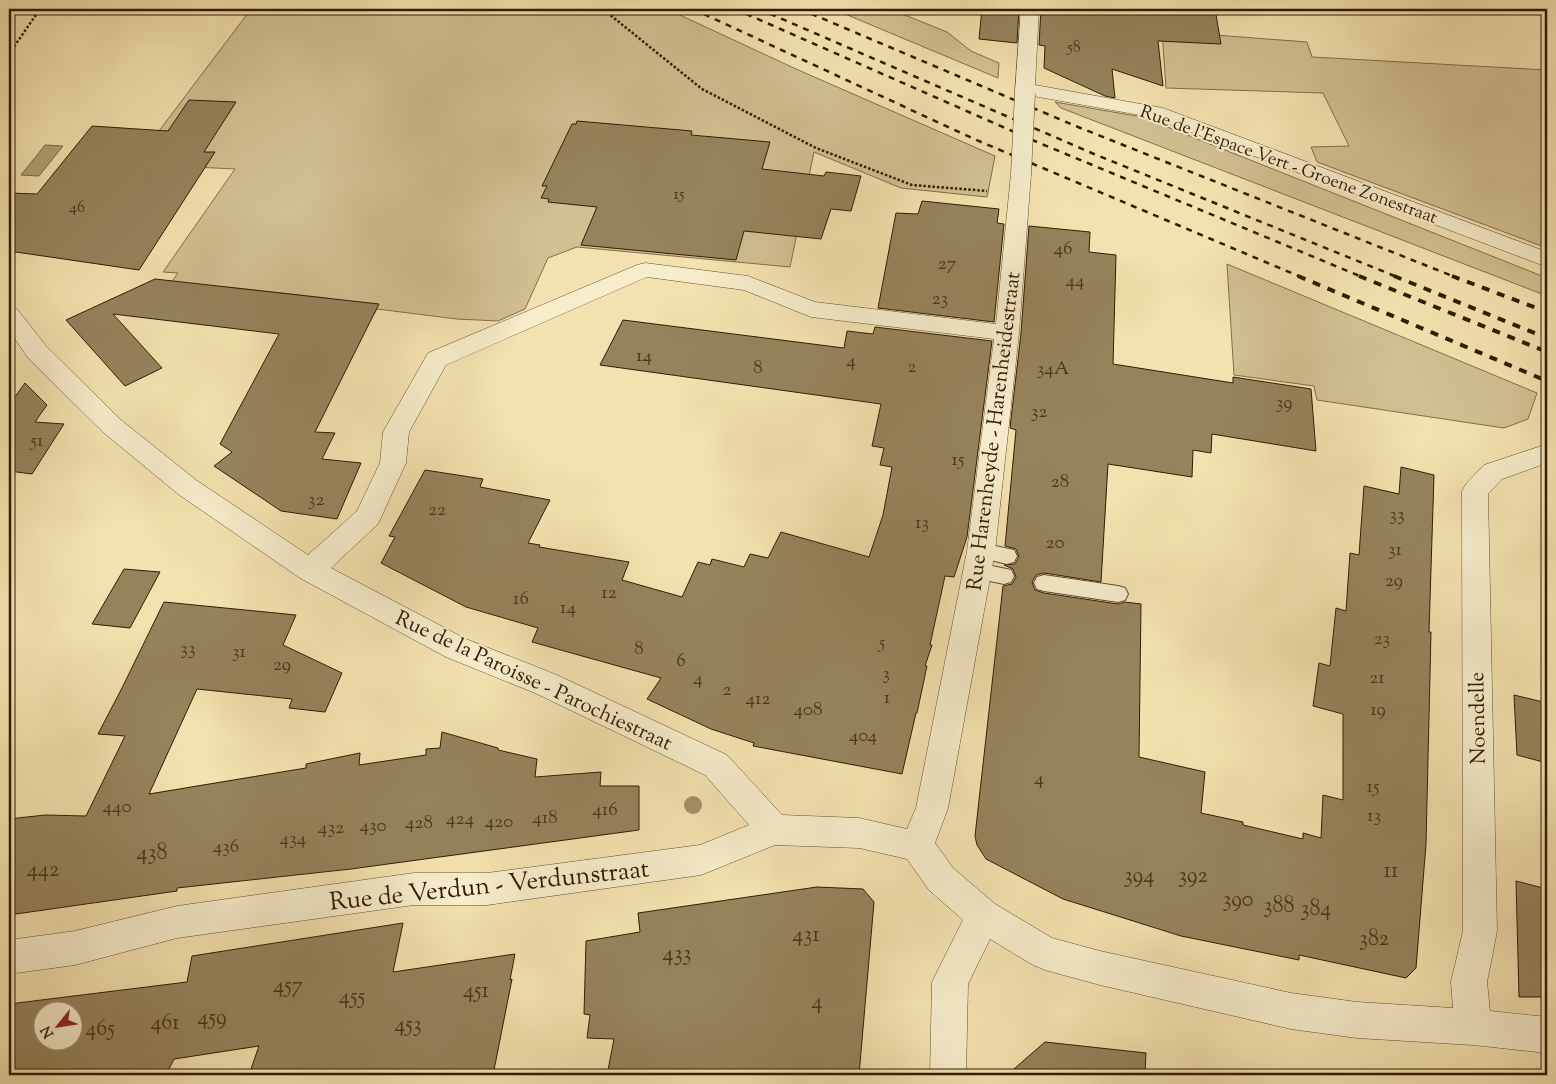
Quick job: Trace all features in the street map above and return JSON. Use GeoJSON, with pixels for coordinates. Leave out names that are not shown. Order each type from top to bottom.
{"type":"FeatureCollection","features":[{"type":"Feature","properties":{"kind":"street","name":"Rue Harenheyde - Harenheidestraat"},"geometry":{"type":"LineString","coordinates":[[917,846],[932,808],[989,559],[1021,184],[1030,9]]}},
{"type":"Feature","properties":{"kind":"street","name":"Rue de l'Espace Vert - Groene Zonestraat"},"geometry":{"type":"LineString","coordinates":[[1025,91],[1156,112],[1547,260]]}},
{"type":"Feature","properties":{"kind":"street"},"geometry":{"type":"LineString","coordinates":[[310,570],[368,517],[393,462],[396,432],[437,359],[645,270],[748,283],[811,309],[1007,333]]}},
{"type":"Feature","properties":{"kind":"street","name":"Rue de la Paroisse - Parochiestraat"},"geometry":{"type":"LineString","coordinates":[[9,314],[37,352],[112,426],[187,487],[310,570],[456,648],[546,684],[716,766],[733,782],[774,830]]}},
{"type":"Feature","properties":{"kind":"street","name":"Noendelle"},"geometry":{"type":"LineString","coordinates":[[1473,1027],[1469,982],[1480,931],[1475,491],[1493,472],[1547,453]]}},
{"type":"Feature","properties":{"kind":"street","name":"Rue de Verdun - Verdunstraat"},"geometry":{"type":"LineString","coordinates":[[9,957],[76,948],[177,922],[414,889],[487,889],[701,860],[774,830],[859,833],[917,846]]}},
{"type":"Feature","properties":{"kind":"street"},"geometry":{"type":"LineString","coordinates":[[917,846],[941,879],[983,916],[1045,953],[1291,1011],[1357,1020],[1473,1027],[1547,1035]]}},
{"type":"Feature","properties":{"kind":"street"},"geometry":{"type":"LineString","coordinates":[[948,1075],[950,982],[983,916]]}},
{"type":"Feature","properties":{"kind":"lane"},"geometry":{"type":"LineString","coordinates":[[989,559],[1004,576]]}},
{"type":"Feature","properties":{"kind":"lane"},"geometry":{"type":"LineString","coordinates":[[1044,583],[1118,594]]}},
{"type":"Feature","properties":{"kind":"path"},"geometry":{"type":"LineString","coordinates":[[9,54],[40,9]]}},
{"type":"Feature","properties":{"kind":"path"},"geometry":{"type":"LineString","coordinates":[[594,9],[608,14],[702,89],[816,148],[912,185],[1021,184]]}},
{"type":"Feature","properties":{"kind":"shaded area"},"geometry":{"type":"Polygon","coordinates":[[[251,9],[667,9],[796,69],[995,156],[987,197],[901,188],[814,152],[790,267],[577,247],[548,258],[525,309],[498,321],[457,319],[377,309],[374,314],[326,298],[227,287],[220,297],[165,291],[178,273],[163,272],[235,169],[134,164],[251,9]]]}},
{"type":"Feature","properties":{"kind":"shaded area"},"geometry":{"type":"Polygon","coordinates":[[[833,9],[890,9],[947,32],[971,51],[999,63],[998,78],[833,9]]]}},
{"type":"Feature","properties":{"kind":"shaded area"},"geometry":{"type":"Polygon","coordinates":[[[1162,31],[1307,42],[1312,57],[1547,70],[1547,248],[1317,162],[1311,147],[1349,146],[1323,93],[1166,88],[1162,31]]]}},
{"type":"Feature","properties":{"kind":"shaded area"},"geometry":{"type":"Polygon","coordinates":[[[1055,102],[1142,117],[1547,278],[1547,296],[1061,108],[1055,102]]]}},
{"type":"Feature","properties":{"kind":"shaded area"},"geometry":{"type":"Polygon","coordinates":[[[45,145],[63,146],[39,176],[21,175],[45,145]]]}},
{"type":"Feature","properties":{"kind":"shaded area"},"geometry":{"type":"Polygon","coordinates":[[[1227,264],[1537,393],[1528,419],[1504,428],[1317,400],[1314,386],[1234,375],[1227,264]]]}},
{"type":"Feature","properties":{"kind":"building"},"geometry":{"type":"Polygon","coordinates":[[[982,9],[1019,9],[1017,43],[979,39],[982,9]]]}},
{"type":"Feature","properties":{"kind":"building"},"geometry":{"type":"Polygon","coordinates":[[[1041,9],[1215,9],[1221,44],[1158,41],[1163,86],[1112,69],[1115,98],[1105,96],[1044,68],[1045,46],[1039,45],[1041,9]]]}},
{"type":"Feature","properties":{"kind":"building"},"geometry":{"type":"Polygon","coordinates":[[[189,100],[236,102],[204,152],[215,152],[139,270],[9,251],[9,193],[37,194],[92,126],[168,131],[189,100]]]}},
{"type":"Feature","properties":{"kind":"building"},"geometry":{"type":"Polygon","coordinates":[[[577,121],[692,131],[691,135],[770,142],[762,169],[824,176],[826,172],[861,176],[851,211],[831,209],[821,239],[744,231],[736,260],[581,245],[597,207],[548,202],[549,199],[541,198],[547,186],[542,186],[572,124],[576,124],[577,121]]]}},
{"type":"Feature","properties":{"kind":"building"},"geometry":{"type":"Polygon","coordinates":[[[922,201],[999,209],[997,223],[1004,224],[994,322],[878,308],[896,213],[918,214],[922,201]]]}},
{"type":"Feature","properties":{"kind":"building"},"geometry":{"type":"Polygon","coordinates":[[[1029,226],[1090,232],[1089,252],[1116,255],[1113,364],[1233,383],[1233,377],[1311,389],[1316,451],[1212,434],[1211,453],[1193,450],[1192,477],[1108,464],[1101,582],[1044,573],[1036,575],[1032,582],[1035,590],[1044,593],[1118,604],[1125,602],[1141,604],[1139,757],[1205,772],[1201,813],[1243,822],[1243,825],[1303,839],[1303,833],[1321,838],[1323,795],[1343,800],[1343,714],[1313,706],[1319,663],[1330,666],[1336,608],[1346,611],[1350,553],[1359,555],[1364,486],[1399,494],[1401,467],[1434,475],[1429,632],[1431,632],[1426,844],[1416,968],[1406,978],[1299,955],[1299,960],[1181,936],[1063,899],[986,859],[977,845],[975,836],[1003,586],[1012,584],[1016,577],[1013,569],[1004,565],[1015,564],[1019,557],[1016,549],[1005,546],[1016,430],[1010,428],[1021,333],[1029,226]]]}},
{"type":"Feature","properties":{"kind":"building"},"geometry":{"type":"Polygon","coordinates":[[[155,279],[379,304],[315,432],[335,433],[322,459],[361,463],[337,519],[281,511],[214,466],[232,452],[220,444],[279,334],[113,314],[162,368],[125,386],[66,320],[155,279]]]}},
{"type":"Feature","properties":{"kind":"building"},"geometry":{"type":"Polygon","coordinates":[[[623,320],[844,348],[847,331],[873,334],[875,327],[992,341],[967,537],[954,577],[945,576],[930,645],[932,645],[925,666],[927,666],[902,774],[753,746],[754,743],[711,729],[647,699],[661,678],[532,642],[538,628],[466,607],[381,563],[395,537],[389,536],[425,470],[483,479],[480,487],[550,500],[528,543],[540,545],[539,547],[629,562],[622,580],[682,597],[698,562],[710,565],[712,559],[744,567],[750,554],[768,558],[781,532],[869,557],[883,515],[892,467],[880,465],[884,448],[872,446],[881,404],[600,365],[623,320]]]}},
{"type":"Feature","properties":{"kind":"building"},"geometry":{"type":"Polygon","coordinates":[[[25,383],[47,405],[35,422],[64,424],[32,474],[9,471],[9,405],[25,383]]]}},
{"type":"Feature","properties":{"kind":"building"},"geometry":{"type":"Polygon","coordinates":[[[124,569],[160,572],[130,628],[92,624],[124,569]]]}},
{"type":"Feature","properties":{"kind":"building"},"geometry":{"type":"Polygon","coordinates":[[[164,602],[296,615],[283,645],[342,673],[325,712],[289,708],[292,699],[197,689],[149,794],[306,768],[306,764],[360,753],[359,765],[426,755],[426,749],[440,748],[442,732],[498,748],[498,750],[537,759],[535,777],[601,772],[600,786],[639,786],[639,830],[351,869],[177,888],[177,891],[9,915],[9,819],[45,815],[86,816],[125,736],[98,734],[164,602]]]}},
{"type":"Feature","properties":{"kind":"building"},"geometry":{"type":"Polygon","coordinates":[[[1514,695],[1547,703],[1547,763],[1517,755],[1514,695]]]}},
{"type":"Feature","properties":{"kind":"building"},"geometry":{"type":"Polygon","coordinates":[[[1516,881],[1547,889],[1547,997],[1519,997],[1516,881]]]}},
{"type":"Feature","properties":{"kind":"building"},"geometry":{"type":"Polygon","coordinates":[[[817,887],[863,889],[874,902],[859,1075],[607,1075],[614,1039],[587,1038],[590,1015],[584,1014],[586,941],[640,932],[638,913],[817,887]]]}},
{"type":"Feature","properties":{"kind":"building"},"geometry":{"type":"Polygon","coordinates":[[[403,923],[393,972],[515,954],[510,980],[512,979],[493,1075],[255,1075],[257,1070],[251,1069],[259,1046],[174,1059],[166,1075],[9,1075],[9,1004],[187,982],[192,956],[403,923]]]}},
{"type":"Feature","properties":{"kind":"building"},"geometry":{"type":"Polygon","coordinates":[[[1045,1042],[1146,1053],[1145,1075],[1007,1075],[1045,1042]]]}},
{"type":"Feature","properties":{"kind":"railway"},"geometry":{"type":"LineString","coordinates":[[693,9],[974,139],[1301,277]]}},
{"type":"Feature","properties":{"kind":"railway"},"geometry":{"type":"LineString","coordinates":[[735,9],[1037,142],[1362,277]]}},
{"type":"Feature","properties":{"kind":"railway"},"geometry":{"type":"LineString","coordinates":[[759,9],[1094,154],[1397,277]]}},
{"type":"Feature","properties":{"kind":"railway"},"geometry":{"type":"LineString","coordinates":[[800,9],[1078,127],[1455,277]]}},
{"type":"Feature","properties":{"kind":"railway"},"geometry":{"type":"LineString","coordinates":[[1298,276],[1547,381]]}},
{"type":"Feature","properties":{"kind":"railway"},"geometry":{"type":"LineString","coordinates":[[1359,276],[1547,352]]}},
{"type":"Feature","properties":{"kind":"railway"},"geometry":{"type":"LineString","coordinates":[[1394,276],[1547,338]]}},
{"type":"Feature","properties":{"kind":"railway"},"geometry":{"type":"LineString","coordinates":[[1452,276],[1547,312]]}}]}
